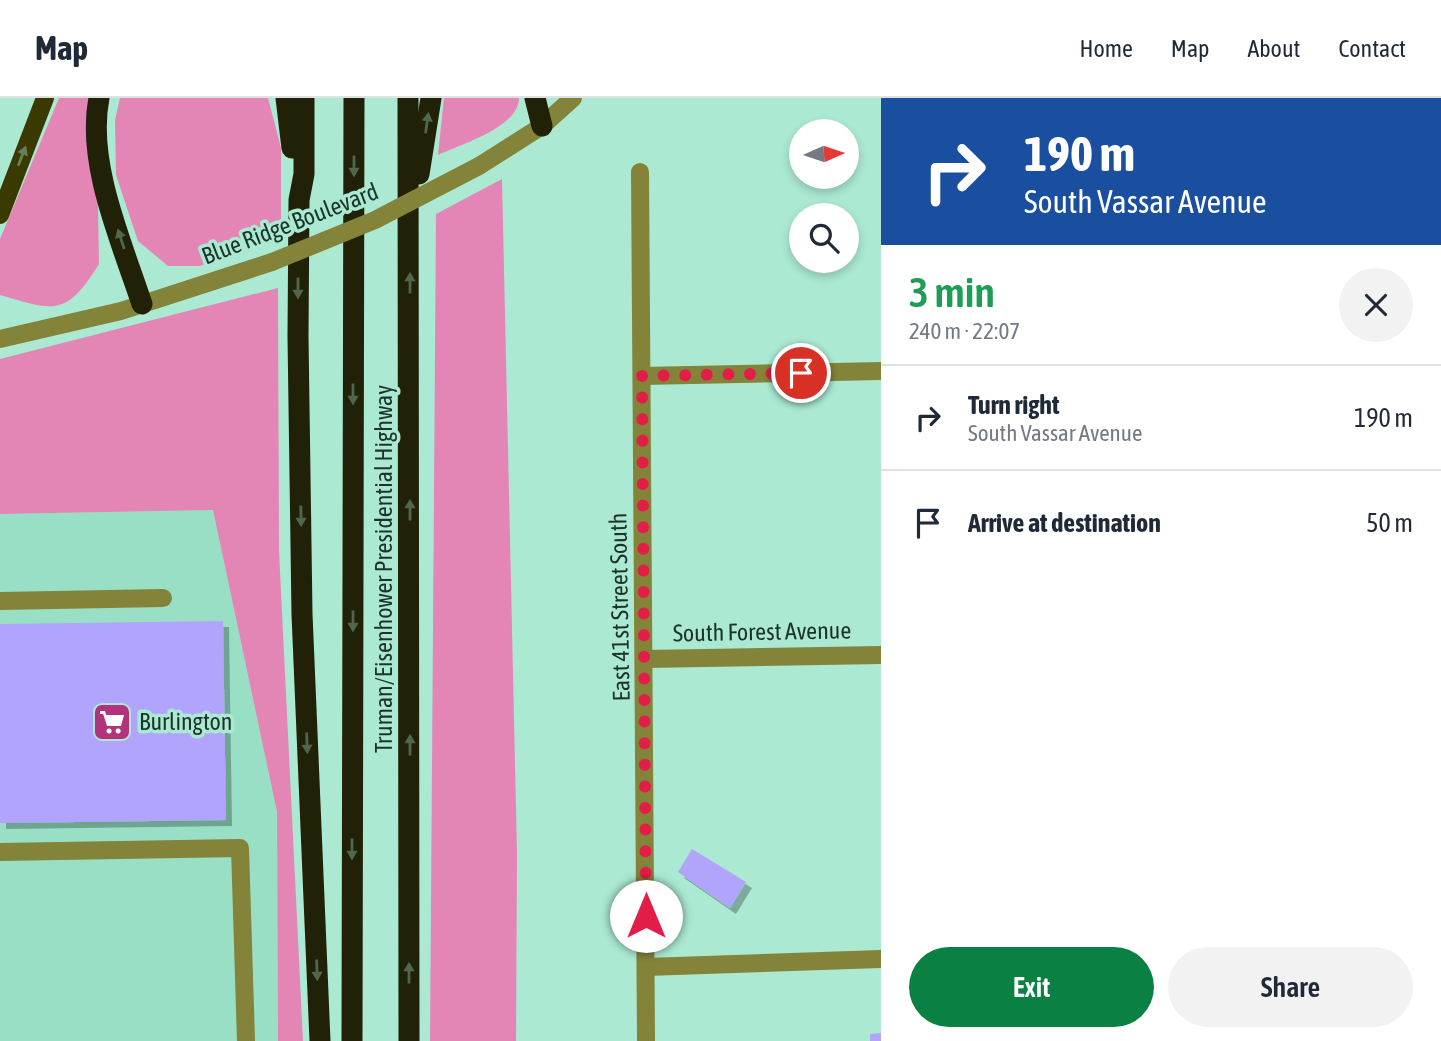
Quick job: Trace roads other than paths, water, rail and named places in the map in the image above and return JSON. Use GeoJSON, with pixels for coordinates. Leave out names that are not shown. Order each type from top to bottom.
{"type":"FeatureCollection","features":[{"type":"Feature","properties":{"kind":"highway"},"geometry":{"type":"LineString","coordinates":[[99,98],[96,111],[102,181],[142,304]]}},
{"type":"Feature","properties":{"kind":"highway"},"geometry":{"type":"LineString","coordinates":[[286,98],[299,200],[302,614],[320,1041]]}},
{"type":"Feature","properties":{"kind":"highway"},"geometry":{"type":"LineString","coordinates":[[299,200],[304,174],[304,98]]}},
{"type":"Feature","properties":{"kind":"highway","name":"Truman/Eisenhower Presidential Highway"},"geometry":{"type":"LineString","coordinates":[[352,1041],[354,98]]}},
{"type":"Feature","properties":{"kind":"highway","name":"Truman/Eisenhower Presidential Highway"},"geometry":{"type":"LineString","coordinates":[[408,98],[409,1041]]}},
{"type":"Feature","properties":{"kind":"highway"},"geometry":{"type":"LineString","coordinates":[[410,239],[430,98]]}},
{"type":"Feature","properties":{"kind":"highway"},"geometry":{"type":"LineString","coordinates":[[535,98],[542,126]]}},
{"type":"Feature","properties":{"kind":"main road"},"geometry":{"type":"LineString","coordinates":[[0,215],[45,98]]}},
{"type":"Feature","properties":{"kind":"street","name":"Blue Ridge Boulevard"},"geometry":{"type":"LineString","coordinates":[[0,339],[142,304],[272,262],[375,220],[479,166],[542,126],[573,98]]}},
{"type":"Feature","properties":{"kind":"street","name":"East 41st Street South"},"geometry":{"type":"LineString","coordinates":[[640,172],[646,1041]]}},
{"type":"Feature","properties":{"kind":"street"},"geometry":{"type":"LineString","coordinates":[[642,376],[881,371]]}},
{"type":"Feature","properties":{"kind":"street"},"geometry":{"type":"LineString","coordinates":[[0,601],[163,598]]}},
{"type":"Feature","properties":{"kind":"street","name":"South Forest Avenue"},"geometry":{"type":"LineString","coordinates":[[645,659],[881,654]]}},
{"type":"Feature","properties":{"kind":"street"},"geometry":{"type":"LineString","coordinates":[[0,852],[240,848],[246,1041]]}},
{"type":"Feature","properties":{"kind":"street"},"geometry":{"type":"LineString","coordinates":[[646,967],[881,959]]}},
{"type":"Feature","properties":{"kind":"place","name":"Burlington"},"geometry":{"type":"Point","coordinates":[112,722]}}]}
